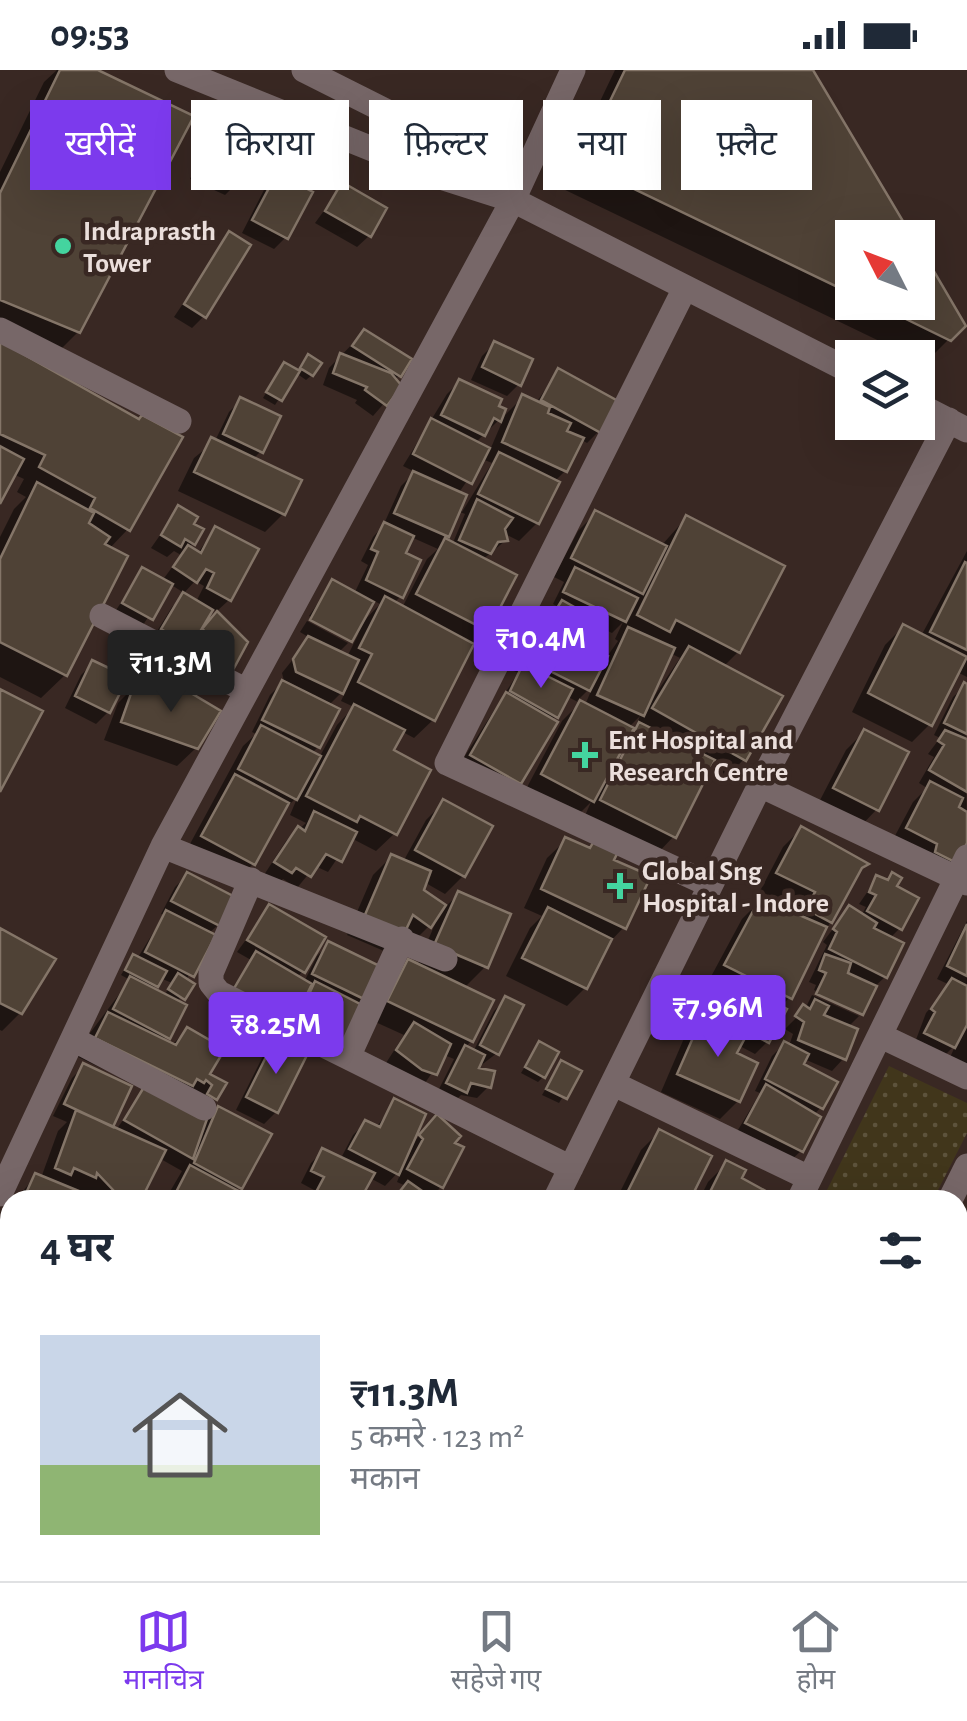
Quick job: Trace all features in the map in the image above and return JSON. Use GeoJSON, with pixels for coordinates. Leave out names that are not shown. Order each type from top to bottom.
{"type":"FeatureCollection","features":[{"type":"Feature","properties":{"kind":"street"},"geometry":{"type":"LineString","coordinates":[[177,70],[444,178],[513,200],[835,363]]}},
{"type":"Feature","properties":{"kind":"street"},"geometry":{"type":"LineString","coordinates":[[304,70],[470,153],[513,200]]}},
{"type":"Feature","properties":{"kind":"street"},"geometry":{"type":"LineString","coordinates":[[2,1190],[163,846],[513,200],[573,70]]}},
{"type":"Feature","properties":{"kind":"street"},"geometry":{"type":"LineString","coordinates":[[685,288],[447,763],[710,885]]}},
{"type":"Feature","properties":{"kind":"street"},"geometry":{"type":"LineString","coordinates":[[0,330],[179,421]]}},
{"type":"Feature","properties":{"kind":"street"},"geometry":{"type":"LineString","coordinates":[[560,1190],[760,785],[958,425],[935,414]]}},
{"type":"Feature","properties":{"kind":"street"},"geometry":{"type":"LineString","coordinates":[[102,616],[247,691]]}},
{"type":"Feature","properties":{"kind":"street"},"geometry":{"type":"LineString","coordinates":[[614,1084],[804,1189],[963,872],[760,785]]}},
{"type":"Feature","properties":{"kind":"street"},"geometry":{"type":"LineString","coordinates":[[163,846],[445,958]]}},
{"type":"Feature","properties":{"kind":"street"},"geometry":{"type":"LineString","coordinates":[[252,880],[211,972],[211,983],[220,993],[570,1168]]}},
{"type":"Feature","properties":{"kind":"street"},"geometry":{"type":"LineString","coordinates":[[348,1057],[402,940]]}},
{"type":"Feature","properties":{"kind":"street"},"geometry":{"type":"LineString","coordinates":[[881,1036],[967,1077]]}},
{"type":"Feature","properties":{"kind":"street"},"geometry":{"type":"LineString","coordinates":[[73,1039],[204,1108]]}},
{"type":"Feature","properties":{"kind":"street"},"geometry":{"type":"LineString","coordinates":[[955,1190],[967,1166]]}},
{"type":"Feature","properties":{"kind":"shaded area"},"geometry":{"type":"Polygon","coordinates":[[[889,1066],[967,1103],[967,1133],[938,1190],[827,1190],[889,1066]]]}},
{"type":"Feature","properties":{"kind":"building","name":"Indraprasth Tower"},"geometry":{"type":"Polygon","coordinates":[[[60,70],[98,70],[161,100],[45,100],[60,70]]]}},
{"type":"Feature","properties":{"kind":"building"},"geometry":{"type":"Polygon","coordinates":[[[625,70],[813,70],[902,220],[835,220],[835,286],[636,190],[661,190],[661,100],[610,100],[625,70]]]}},
{"type":"Feature","properties":{"kind":"building","name":"Indraprasth Tower"},"geometry":{"type":"Polygon","coordinates":[[[171,105],[191,115],[171,160],[171,105]]]}},
{"type":"Feature","properties":{"kind":"building","name":"Indraprasth Tower"},"geometry":{"type":"Polygon","coordinates":[[[30,132],[30,190],[155,190],[80,333],[0,300],[0,193],[30,132]]]}},
{"type":"Feature","properties":{"kind":"building"},"geometry":{"type":"Polygon","coordinates":[[[349,186],[387,208],[371,237],[325,211],[337,190],[349,190],[349,186]]]}},
{"type":"Feature","properties":{"kind":"building"},"geometry":{"type":"Polygon","coordinates":[[[268,190],[313,192],[288,239],[252,220],[268,190]]]}},
{"type":"Feature","properties":{"kind":"building"},"geometry":{"type":"Polygon","coordinates":[[[229,231],[251,245],[206,318],[184,304],[229,231]]]}},
{"type":"Feature","properties":{"kind":"building"},"geometry":{"type":"Polygon","coordinates":[[[935,273],[966,326],[951,341],[908,320],[935,320],[935,273]]]}},
{"type":"Feature","properties":{"kind":"building"},"geometry":{"type":"Polygon","coordinates":[[[364,329],[412,359],[401,377],[352,346],[364,329]]]}},
{"type":"Feature","properties":{"kind":"building"},"geometry":{"type":"Polygon","coordinates":[[[0,341],[139,419],[142,415],[183,437],[130,531],[90,508],[95,498],[39,467],[45,455],[0,434],[0,341]]]}},
{"type":"Feature","properties":{"kind":"building"},"geometry":{"type":"Polygon","coordinates":[[[494,341],[533,359],[521,386],[482,367],[494,341]]]}},
{"type":"Feature","properties":{"kind":"building"},"geometry":{"type":"Polygon","coordinates":[[[340,353],[391,373],[402,386],[387,406],[365,390],[367,387],[333,373],[340,353]]]}},
{"type":"Feature","properties":{"kind":"building"},"geometry":{"type":"Polygon","coordinates":[[[308,354],[322,363],[313,376],[300,368],[308,354]]]}},
{"type":"Feature","properties":{"kind":"building"},"geometry":{"type":"Polygon","coordinates":[[[284,362],[300,371],[282,401],[266,392],[284,362]]]}},
{"type":"Feature","properties":{"kind":"building"},"geometry":{"type":"Polygon","coordinates":[[[558,368],[618,401],[601,433],[541,400],[558,368]]]}},
{"type":"Feature","properties":{"kind":"building"},"geometry":{"type":"Polygon","coordinates":[[[459,379],[502,399],[499,406],[506,409],[501,422],[494,418],[485,436],[441,415],[459,379]]]}},
{"type":"Feature","properties":{"kind":"building"},"geometry":{"type":"Polygon","coordinates":[[[522,394],[550,407],[548,413],[571,423],[567,431],[584,438],[567,472],[502,442],[522,394]]]}},
{"type":"Feature","properties":{"kind":"building"},"geometry":{"type":"Polygon","coordinates":[[[240,397],[281,416],[263,453],[223,434],[240,397]]]}},
{"type":"Feature","properties":{"kind":"building"},"geometry":{"type":"Polygon","coordinates":[[[431,418],[490,448],[472,484],[413,454],[431,418]]]}},
{"type":"Feature","properties":{"kind":"building"},"geometry":{"type":"Polygon","coordinates":[[[211,437],[302,480],[285,515],[194,472],[211,437]]]}},
{"type":"Feature","properties":{"kind":"building"},"geometry":{"type":"Polygon","coordinates":[[[0,446],[24,459],[0,504],[0,446]]]}},
{"type":"Feature","properties":{"kind":"building"},"geometry":{"type":"Polygon","coordinates":[[[499,452],[560,482],[539,524],[478,494],[499,452]]]}},
{"type":"Feature","properties":{"kind":"building"},"geometry":{"type":"Polygon","coordinates":[[[413,471],[467,495],[449,537],[394,513],[413,471]]]}},
{"type":"Feature","properties":{"kind":"building"},"geometry":{"type":"Polygon","coordinates":[[[37,482],[94,513],[89,523],[110,537],[105,544],[128,556],[67,676],[0,642],[0,559],[37,482]]]}},
{"type":"Feature","properties":{"kind":"building"},"geometry":{"type":"Polygon","coordinates":[[[477,499],[513,518],[505,529],[508,541],[498,542],[491,554],[459,540],[477,499]]]}},
{"type":"Feature","properties":{"kind":"building"},"geometry":{"type":"Polygon","coordinates":[[[178,505],[198,517],[194,524],[204,529],[195,545],[185,539],[181,547],[161,535],[178,505]]]}},
{"type":"Feature","properties":{"kind":"building"},"geometry":{"type":"Polygon","coordinates":[[[595,510],[667,546],[643,594],[571,558],[595,510]]]}},
{"type":"Feature","properties":{"kind":"building"},"geometry":{"type":"Polygon","coordinates":[[[686,515],[785,566],[740,653],[676,620],[670,632],[637,615],[686,515]]]}},
{"type":"Feature","properties":{"kind":"building"},"geometry":{"type":"Polygon","coordinates":[[[384,522],[414,536],[406,553],[421,560],[403,598],[366,580],[378,552],[371,549],[384,522]]]}},
{"type":"Feature","properties":{"kind":"building"},"geometry":{"type":"Polygon","coordinates":[[[215,526],[259,549],[231,601],[207,588],[214,573],[206,569],[197,583],[173,567],[188,545],[201,553],[215,526]]]}},
{"type":"Feature","properties":{"kind":"building"},"geometry":{"type":"Polygon","coordinates":[[[445,538],[517,575],[488,631],[416,594],[445,538]]]}},
{"type":"Feature","properties":{"kind":"building"},"geometry":{"type":"Polygon","coordinates":[[[967,563],[967,650],[930,632],[967,563]]]}},
{"type":"Feature","properties":{"kind":"building"},"geometry":{"type":"Polygon","coordinates":[[[142,567],[173,584],[153,620],[122,603],[142,567]]]}},
{"type":"Feature","properties":{"kind":"building"},"geometry":{"type":"Polygon","coordinates":[[[575,567],[638,598],[626,622],[563,592],[575,567]]]}},
{"type":"Feature","properties":{"kind":"building"},"geometry":{"type":"Polygon","coordinates":[[[332,579],[374,602],[352,642],[310,620],[332,579]]]}},
{"type":"Feature","properties":{"kind":"building"},"geometry":{"type":"Polygon","coordinates":[[[183,592],[213,610],[191,647],[161,629],[183,592]]]}},
{"type":"Feature","properties":{"kind":"building"},"geometry":{"type":"Polygon","coordinates":[[[385,596],[474,644],[435,721],[358,682],[372,654],[359,648],[385,596]]]}},
{"type":"Feature","properties":{"kind":"building"},"geometry":{"type":"Polygon","coordinates":[[[562,600],[606,625],[595,644],[551,618],[562,600]]]}},
{"type":"Feature","properties":{"kind":"building"},"geometry":{"type":"Polygon","coordinates":[[[217,611],[248,642],[234,668],[203,651],[211,636],[202,629],[217,611]]]}},
{"type":"Feature","properties":{"kind":"building"},"geometry":{"type":"Polygon","coordinates":[[[542,623],[608,656],[590,691],[524,658],[542,623]]]}},
{"type":"Feature","properties":{"kind":"building"},"geometry":{"type":"Polygon","coordinates":[[[903,624],[967,657],[932,726],[868,693],[903,624]]]}},
{"type":"Feature","properties":{"kind":"building"},"geometry":{"type":"Polygon","coordinates":[[[628,627],[675,648],[644,716],[597,695],[628,627]]]}},
{"type":"Feature","properties":{"kind":"building"},"geometry":{"type":"Polygon","coordinates":[[[308,636],[359,660],[343,694],[296,672],[293,659],[308,636]]]}},
{"type":"Feature","properties":{"kind":"building"},"geometry":{"type":"Polygon","coordinates":[[[689,646],[783,696],[746,761],[652,708],[689,646]]]}},
{"type":"Feature","properties":{"kind":"building"},"geometry":{"type":"Polygon","coordinates":[[[92,660],[128,677],[110,713],[75,696],[92,660]]]}},
{"type":"Feature","properties":{"kind":"building"},"geometry":{"type":"Polygon","coordinates":[[[523,664],[573,689],[558,718],[510,691],[523,664]]]}},
{"type":"Feature","properties":{"kind":"building"},"geometry":{"type":"Polygon","coordinates":[[[282,680],[340,709],[320,748],[262,720],[282,680]]]}},
{"type":"Feature","properties":{"kind":"building"},"geometry":{"type":"Polygon","coordinates":[[[135,682],[174,695],[179,686],[221,711],[198,749],[121,722],[135,682]]]}},
{"type":"Feature","properties":{"kind":"building"},"geometry":{"type":"Polygon","coordinates":[[[964,682],[967,684],[967,734],[944,723],[964,682]]]}},
{"type":"Feature","properties":{"kind":"building"},"geometry":{"type":"Polygon","coordinates":[[[0,689],[43,711],[0,792],[0,689]]]}},
{"type":"Feature","properties":{"kind":"building"},"geometry":{"type":"Polygon","coordinates":[[[506,692],[558,722],[521,784],[470,755],[506,692]]]}},
{"type":"Feature","properties":{"kind":"building"},"geometry":{"type":"Polygon","coordinates":[[[580,700],[634,728],[594,802],[541,774],[580,700]]]}},
{"type":"Feature","properties":{"kind":"building"},"geometry":{"type":"Polygon","coordinates":[[[354,704],[405,730],[394,750],[431,770],[397,835],[360,816],[357,822],[306,796],[354,704]]]}},
{"type":"Feature","properties":{"kind":"building"},"geometry":{"type":"Polygon","coordinates":[[[639,722],[715,760],[676,838],[600,800],[639,722]]]}},
{"type":"Feature","properties":{"kind":"building"},"geometry":{"type":"Polygon","coordinates":[[[261,725],[321,756],[297,800],[238,769],[261,725]]]}},
{"type":"Feature","properties":{"kind":"building"},"geometry":{"type":"Polygon","coordinates":[[[864,729],[909,752],[879,811],[833,788],[864,729]]]}},
{"type":"Feature","properties":{"kind":"building"},"geometry":{"type":"Polygon","coordinates":[[[945,730],[967,739],[967,792],[929,770],[944,745],[938,741],[945,730]]]}},
{"type":"Feature","properties":{"kind":"building"},"geometry":{"type":"Polygon","coordinates":[[[235,774],[289,803],[255,865],[201,836],[235,774]]]}},
{"type":"Feature","properties":{"kind":"building"},"geometry":{"type":"Polygon","coordinates":[[[930,781],[963,798],[959,807],[967,812],[967,843],[957,863],[935,852],[937,844],[906,828],[930,781]]]}},
{"type":"Feature","properties":{"kind":"building"},"geometry":{"type":"Polygon","coordinates":[[[443,799],[493,826],[465,877],[415,850],[443,799]]]}},
{"type":"Feature","properties":{"kind":"building"},"geometry":{"type":"Polygon","coordinates":[[[314,811],[357,832],[342,862],[326,854],[311,877],[296,868],[292,873],[274,862],[298,826],[305,831],[314,811]]]}},
{"type":"Feature","properties":{"kind":"building"},"geometry":{"type":"Polygon","coordinates":[[[801,826],[869,864],[862,868],[832,923],[806,909],[815,892],[776,873],[801,826]]]}},
{"type":"Feature","properties":{"kind":"building"},"geometry":{"type":"Polygon","coordinates":[[[565,837],[590,848],[595,839],[619,850],[614,860],[651,876],[626,929],[541,889],[565,837]]]}},
{"type":"Feature","properties":{"kind":"building"},"geometry":{"type":"Polygon","coordinates":[[[391,854],[431,871],[424,890],[446,905],[431,928],[413,915],[404,934],[364,917],[391,854]]]}},
{"type":"Feature","properties":{"kind":"building"},"geometry":{"type":"Polygon","coordinates":[[[187,872],[235,897],[220,926],[171,901],[187,872]]]}},
{"type":"Feature","properties":{"kind":"building"},"geometry":{"type":"Polygon","coordinates":[[[892,872],[902,878],[897,886],[919,898],[902,930],[867,911],[876,895],[869,892],[876,875],[888,880],[892,872]]]}},
{"type":"Feature","properties":{"kind":"building"},"geometry":{"type":"Polygon","coordinates":[[[458,891],[511,914],[488,968],[434,945],[458,891]]]}},
{"type":"Feature","properties":{"kind":"building"},"geometry":{"type":"Polygon","coordinates":[[[760,898],[827,927],[792,999],[724,965],[760,898]]]}},
{"type":"Feature","properties":{"kind":"building"},"geometry":{"type":"Polygon","coordinates":[[[269,904],[326,937],[305,973],[247,940],[269,904]]]}},
{"type":"Feature","properties":{"kind":"building"},"geometry":{"type":"Polygon","coordinates":[[[849,905],[877,923],[874,928],[904,943],[887,978],[829,949],[837,932],[833,929],[849,905]]]}},
{"type":"Feature","properties":{"kind":"building"},"geometry":{"type":"Polygon","coordinates":[[[548,907],[612,939],[587,989],[522,958],[548,907]]]}},
{"type":"Feature","properties":{"kind":"building"},"geometry":{"type":"Polygon","coordinates":[[[166,910],[216,935],[194,977],[145,952],[166,910]]]}},
{"type":"Feature","properties":{"kind":"building"},"geometry":{"type":"Polygon","coordinates":[[[967,924],[967,976],[947,966],[967,924]]]}},
{"type":"Feature","properties":{"kind":"building"},"geometry":{"type":"Polygon","coordinates":[[[0,928],[56,959],[22,1014],[0,1003],[0,928]]]}},
{"type":"Feature","properties":{"kind":"building"},"geometry":{"type":"Polygon","coordinates":[[[328,941],[386,969],[370,1002],[312,974],[328,941]]]}},
{"type":"Feature","properties":{"kind":"building"},"geometry":{"type":"Polygon","coordinates":[[[256,951],[312,984],[292,1024],[233,990],[256,951]]]}},
{"type":"Feature","properties":{"kind":"building"},"geometry":{"type":"Polygon","coordinates":[[[133,954],[167,971],[158,987],[125,970],[133,954]]]}},
{"type":"Feature","properties":{"kind":"building"},"geometry":{"type":"Polygon","coordinates":[[[825,954],[851,963],[848,973],[877,986],[863,1015],[816,994],[826,973],[819,970],[825,954]]]}},
{"type":"Feature","properties":{"kind":"building"},"geometry":{"type":"Polygon","coordinates":[[[408,959],[494,1000],[473,1042],[387,1001],[408,959]]]}},
{"type":"Feature","properties":{"kind":"building"},"geometry":{"type":"Polygon","coordinates":[[[178,973],[195,984],[185,1000],[168,989],[178,973]]]}},
{"type":"Feature","properties":{"kind":"building"},"geometry":{"type":"Polygon","coordinates":[[[130,976],[187,1005],[170,1039],[113,1009],[130,976]]]}},
{"type":"Feature","properties":{"kind":"building"},"geometry":{"type":"Polygon","coordinates":[[[952,978],[967,986],[967,1025],[955,1048],[924,1033],[935,1012],[931,1009],[952,978]]]}},
{"type":"Feature","properties":{"kind":"building"},"geometry":{"type":"Polygon","coordinates":[[[315,981],[368,1008],[347,1047],[298,1019],[315,981]]]}},
{"type":"Feature","properties":{"kind":"building"},"geometry":{"type":"Polygon","coordinates":[[[740,984],[787,1009],[769,1043],[722,1019],[740,984]]]}},
{"type":"Feature","properties":{"kind":"building"},"geometry":{"type":"Polygon","coordinates":[[[505,996],[524,1005],[499,1055],[480,1045],[505,996]]]}},
{"type":"Feature","properties":{"kind":"building"},"geometry":{"type":"Polygon","coordinates":[[[815,999],[829,1006],[824,1015],[858,1029],[846,1060],[798,1040],[804,1022],[795,1016],[803,1004],[810,1009],[815,999]]]}},
{"type":"Feature","properties":{"kind":"building"},"geometry":{"type":"Polygon","coordinates":[[[108,1012],[176,1045],[187,1027],[225,1049],[210,1074],[227,1083],[217,1100],[207,1094],[212,1085],[206,1080],[204,1083],[197,1079],[193,1086],[95,1038],[108,1012]]]}},
{"type":"Feature","properties":{"kind":"building"},"geometry":{"type":"Polygon","coordinates":[[[703,1015],[745,1038],[737,1053],[758,1063],[740,1102],[677,1074],[703,1015]]]}},
{"type":"Feature","properties":{"kind":"building"},"geometry":{"type":"Polygon","coordinates":[[[414,1022],[451,1044],[437,1075],[422,1070],[396,1050],[414,1022]]]}},
{"type":"Feature","properties":{"kind":"building"},"geometry":{"type":"Polygon","coordinates":[[[274,1041],[306,1057],[278,1113],[246,1097],[274,1041]]]}},
{"type":"Feature","properties":{"kind":"building"},"geometry":{"type":"Polygon","coordinates":[[[539,1041],[559,1052],[545,1078],[525,1067],[539,1041]]]}},
{"type":"Feature","properties":{"kind":"building"},"geometry":{"type":"Polygon","coordinates":[[[784,1041],[809,1054],[804,1064],[838,1082],[823,1109],[765,1079],[784,1041]]]}},
{"type":"Feature","properties":{"kind":"building"},"geometry":{"type":"Polygon","coordinates":[[[465,1045],[485,1055],[479,1068],[495,1071],[491,1088],[471,1083],[467,1093],[446,1083],[465,1045]]]}},
{"type":"Feature","properties":{"kind":"building"},"geometry":{"type":"Polygon","coordinates":[[[561,1060],[582,1071],[567,1099],[546,1089],[561,1060]]]}},
{"type":"Feature","properties":{"kind":"building"},"geometry":{"type":"Polygon","coordinates":[[[83,1063],[132,1086],[113,1127],[64,1104],[83,1063]]]}},
{"type":"Feature","properties":{"kind":"building"},"geometry":{"type":"Polygon","coordinates":[[[766,1084],[821,1117],[803,1152],[745,1123],[766,1084]]]}},
{"type":"Feature","properties":{"kind":"building"},"geometry":{"type":"Polygon","coordinates":[[[144,1087],[207,1119],[193,1159],[124,1120],[144,1087]]]}},
{"type":"Feature","properties":{"kind":"building"},"geometry":{"type":"Polygon","coordinates":[[[394,1098],[426,1114],[399,1175],[349,1149],[365,1120],[380,1127],[394,1098]]]}},
{"type":"Feature","properties":{"kind":"building"},"geometry":{"type":"Polygon","coordinates":[[[218,1106],[272,1134],[242,1189],[194,1163],[218,1106]]]}},
{"type":"Feature","properties":{"kind":"building"},"geometry":{"type":"Polygon","coordinates":[[[76,1110],[166,1150],[146,1190],[113,1190],[97,1173],[96,1178],[74,1168],[71,1175],[55,1168],[76,1110]]]}},
{"type":"Feature","properties":{"kind":"building"},"geometry":{"type":"Polygon","coordinates":[[[437,1114],[461,1136],[455,1143],[464,1147],[443,1188],[407,1169],[423,1139],[419,1135],[437,1114]]]}},
{"type":"Feature","properties":{"kind":"building"},"geometry":{"type":"Polygon","coordinates":[[[659,1129],[712,1156],[695,1190],[628,1190],[659,1129]]]}},
{"type":"Feature","properties":{"kind":"building"},"geometry":{"type":"Polygon","coordinates":[[[322,1148],[375,1173],[366,1190],[317,1190],[324,1177],[311,1171],[322,1148]]]}},
{"type":"Feature","properties":{"kind":"building"},"geometry":{"type":"Polygon","coordinates":[[[726,1160],[746,1170],[742,1178],[764,1190],[711,1190],[726,1160]]]}},
{"type":"Feature","properties":{"kind":"building"},"geometry":{"type":"Polygon","coordinates":[[[190,1165],[237,1190],[177,1190],[190,1165]]]}},
{"type":"Feature","properties":{"kind":"building"},"geometry":{"type":"Polygon","coordinates":[[[35,1173],[76,1190],[27,1190],[35,1173]]]}},
{"type":"Feature","properties":{"kind":"building"},"geometry":{"type":"Polygon","coordinates":[[[408,1181],[421,1190],[401,1190],[408,1181]]]}},
{"type":"Feature","properties":{"kind":"place","name":"Indraprasth Tower"},"geometry":{"type":"Point","coordinates":[63,246]}},
{"type":"Feature","properties":{"kind":"place","name":"Ent Hospital and Research Centre"},"geometry":{"type":"Point","coordinates":[585,755]}},
{"type":"Feature","properties":{"kind":"place","name":"Global Sng Hospital - Indore"},"geometry":{"type":"Point","coordinates":[620,886]}}]}
